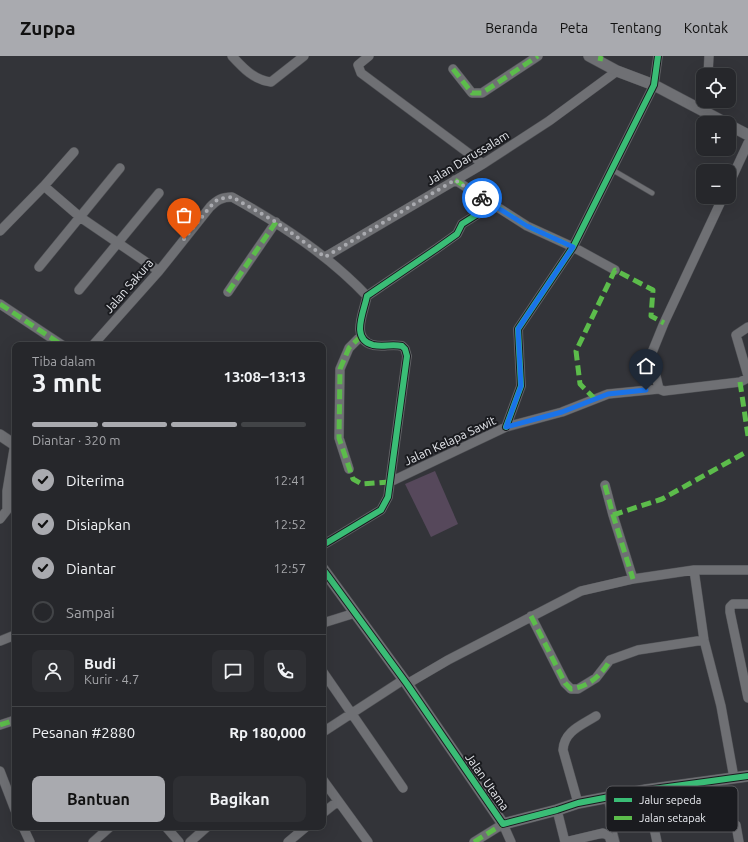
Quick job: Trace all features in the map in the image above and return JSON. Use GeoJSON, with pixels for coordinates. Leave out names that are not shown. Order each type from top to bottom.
{"type":"FeatureCollection","features":[{"type":"Feature","properties":{"kind":"street"},"geometry":{"type":"LineString","coordinates":[[232,56],[245,70],[269,82],[276,80],[294,59],[304,56]]}},
{"type":"Feature","properties":{"kind":"street"},"geometry":{"type":"LineString","coordinates":[[369,56],[358,65],[361,73],[483,164]]}},
{"type":"Feature","properties":{"kind":"street"},"geometry":{"type":"LineString","coordinates":[[453,69],[472,93],[477,94],[482,93],[538,56]]}},
{"type":"Feature","properties":{"kind":"street"},"geometry":{"type":"LineString","coordinates":[[589,56],[600,59],[617,71],[696,102]]}},
{"type":"Feature","properties":{"kind":"street"},"geometry":{"type":"LineString","coordinates":[[506,427],[521,386],[518,329],[573,247],[654,85],[658,56]]}},
{"type":"Feature","properties":{"kind":"street"},"geometry":{"type":"LineString","coordinates":[[708,68],[709,56]]}},
{"type":"Feature","properties":{"kind":"street","name":"Jalan Darussalam"},"geometry":{"type":"LineString","coordinates":[[325,257],[483,164],[549,121],[617,71]]}},
{"type":"Feature","properties":{"kind":"street"},"geometry":{"type":"LineString","coordinates":[[707,108],[717,116]]}},
{"type":"Feature","properties":{"kind":"street"},"geometry":{"type":"LineString","coordinates":[[736,129],[748,135]]}},
{"type":"Feature","properties":{"kind":"street"},"geometry":{"type":"LineString","coordinates":[[736,169],[748,143]]}},
{"type":"Feature","properties":{"kind":"street"},"geometry":{"type":"LineString","coordinates":[[0,231],[44,186],[74,152]]}},
{"type":"Feature","properties":{"kind":"street"},"geometry":{"type":"LineString","coordinates":[[39,267],[120,168]]}},
{"type":"Feature","properties":{"kind":"street"},"geometry":{"type":"LineString","coordinates":[[455,180],[527,226],[573,247],[615,270]]}},
{"type":"Feature","properties":{"kind":"street"},"geometry":{"type":"LineString","coordinates":[[44,186],[80,217],[159,271]]}},
{"type":"Feature","properties":{"kind":"street"},"geometry":{"type":"LineString","coordinates":[[79,290],[159,193]]}},
{"type":"Feature","properties":{"kind":"street","name":"Jalan Sakura"},"geometry":{"type":"LineString","coordinates":[[96,342],[159,271],[218,199],[232,197],[276,222],[325,257],[348,276],[367,296]]}},
{"type":"Feature","properties":{"kind":"street"},"geometry":{"type":"LineString","coordinates":[[659,389],[651,355],[652,351],[720,204]]}},
{"type":"Feature","properties":{"kind":"street"},"geometry":{"type":"LineString","coordinates":[[326,543],[381,510],[386,504],[390,482],[407,356],[405,349],[402,346],[373,345],[361,336],[359,330],[367,296],[431,254],[458,234],[462,224],[492,205]]}},
{"type":"Feature","properties":{"kind":"street"},"geometry":{"type":"LineString","coordinates":[[228,292],[276,222]]}},
{"type":"Feature","properties":{"kind":"street"},"geometry":{"type":"LineString","coordinates":[[0,304],[57,342]]}},
{"type":"Feature","properties":{"kind":"street"},"geometry":{"type":"LineString","coordinates":[[748,327],[736,335],[748,377]]}},
{"type":"Feature","properties":{"kind":"street"},"geometry":{"type":"LineString","coordinates":[[349,469],[339,438],[340,369],[349,348],[361,336]]}},
{"type":"Feature","properties":{"kind":"street","name":"Jalan Kelapa Sawit"},"geometry":{"type":"LineString","coordinates":[[390,482],[506,427],[562,412],[608,394],[659,389],[664,391],[740,382],[748,377]]}},
{"type":"Feature","properties":{"kind":"street"},"geometry":{"type":"LineString","coordinates":[[0,435],[12,442]]}},
{"type":"Feature","properties":{"kind":"street"},"geometry":{"type":"LineString","coordinates":[[0,519],[7,510],[4,489],[12,456]]}},
{"type":"Feature","properties":{"kind":"street"},"geometry":{"type":"LineString","coordinates":[[605,485],[614,520],[633,578]]}},
{"type":"Feature","properties":{"kind":"street"},"geometry":{"type":"LineString","coordinates":[[694,570],[704,640],[721,706],[734,778]]}},
{"type":"Feature","properties":{"kind":"street"},"geometry":{"type":"LineString","coordinates":[[326,730],[350,714],[405,682],[581,591],[633,578],[694,570],[748,570]]}},
{"type":"Feature","properties":{"kind":"street","name":"Jalan Utama"},"geometry":{"type":"LineString","coordinates":[[326,573],[405,682],[503,824],[578,803],[606,798]]}},
{"type":"Feature","properties":{"kind":"street"},"geometry":{"type":"LineString","coordinates":[[748,604],[733,604],[730,607],[730,612],[748,698]]}},
{"type":"Feature","properties":{"kind":"street"},"geometry":{"type":"LineString","coordinates":[[326,622],[355,613]]}},
{"type":"Feature","properties":{"kind":"street"},"geometry":{"type":"LineString","coordinates":[[531,616],[565,683],[571,689],[578,688],[596,678],[610,660],[638,650],[704,640]]}},
{"type":"Feature","properties":{"kind":"street"},"geometry":{"type":"LineString","coordinates":[[0,641],[12,636]]}},
{"type":"Feature","properties":{"kind":"street"},"geometry":{"type":"LineString","coordinates":[[326,677],[350,714],[403,788]]}},
{"type":"Feature","properties":{"kind":"street"},"geometry":{"type":"LineString","coordinates":[[578,803],[563,750],[564,742],[568,734],[596,716]]}},
{"type":"Feature","properties":{"kind":"street"},"geometry":{"type":"LineString","coordinates":[[0,725],[12,721]]}},
{"type":"Feature","properties":{"kind":"street"},"geometry":{"type":"LineString","coordinates":[[0,771],[12,802]]}},
{"type":"Feature","properties":{"kind":"street","name":"Jalan Utama"},"geometry":{"type":"LineString","coordinates":[[675,786],[748,776]]}},
{"type":"Feature","properties":{"kind":"street"},"geometry":{"type":"LineString","coordinates":[[326,784],[368,842]]}},
{"type":"Feature","properties":{"kind":"street"},"geometry":{"type":"LineString","coordinates":[[326,811],[338,801]]}},
{"type":"Feature","properties":{"kind":"street"},"geometry":{"type":"LineString","coordinates":[[557,810],[565,842],[603,832],[609,836],[611,842]]}},
{"type":"Feature","properties":{"kind":"street"},"geometry":{"type":"LineString","coordinates":[[474,842],[503,824],[511,842]]}},
{"type":"Feature","properties":{"kind":"street"},"geometry":{"type":"LineString","coordinates":[[24,830],[30,842]]}},
{"type":"Feature","properties":{"kind":"street"},"geometry":{"type":"LineString","coordinates":[[93,842],[107,830]]}},
{"type":"Feature","properties":{"kind":"street"},"geometry":{"type":"LineString","coordinates":[[169,830],[179,842]]}},
{"type":"Feature","properties":{"kind":"street"},"geometry":{"type":"LineString","coordinates":[[190,842],[204,830]]}},
{"type":"Feature","properties":{"kind":"street"},"geometry":{"type":"LineString","coordinates":[[288,842],[302,830]]}},
{"type":"Feature","properties":{"kind":"street"},"geometry":{"type":"LineString","coordinates":[[656,832],[658,842]]}},
{"type":"Feature","properties":{"kind":"street"},"geometry":{"type":"LineString","coordinates":[[737,832],[739,842]]}},
{"type":"Feature","properties":{"kind":"lane"},"geometry":{"type":"LineString","coordinates":[[612,169],[652,193]]}},
{"type":"Feature","properties":{"kind":"lane"},"geometry":{"type":"LineString","coordinates":[[614,832],[617,842]]}},
{"type":"Feature","properties":{"kind":"shaded area"},"geometry":{"type":"Polygon","coordinates":[[[435,471],[458,524],[431,537],[405,484],[435,471]]]}},
{"type":"Feature","properties":{"kind":"marked path"},"geometry":{"type":"LineString","coordinates":[[453,69],[472,93],[482,93],[538,56]]}},
{"type":"Feature","properties":{"kind":"marked path"},"geometry":{"type":"LineString","coordinates":[[600,61],[601,56]]}},
{"type":"Feature","properties":{"kind":"marked path"},"geometry":{"type":"LineString","coordinates":[[455,180],[527,226],[573,247]]}},
{"type":"Feature","properties":{"kind":"marked path"},"geometry":{"type":"LineString","coordinates":[[228,292],[276,222]]}},
{"type":"Feature","properties":{"kind":"marked path"},"geometry":{"type":"LineString","coordinates":[[595,399],[580,384],[576,351],[615,270],[653,290],[651,316],[664,323]]}},
{"type":"Feature","properties":{"kind":"marked path"},"geometry":{"type":"LineString","coordinates":[[0,304],[57,342]]}},
{"type":"Feature","properties":{"kind":"marked path"},"geometry":{"type":"LineString","coordinates":[[361,336],[349,348],[340,369],[339,438],[353,479],[362,484],[390,482]]}},
{"type":"Feature","properties":{"kind":"marked path"},"geometry":{"type":"LineString","coordinates":[[740,382],[748,436]]}},
{"type":"Feature","properties":{"kind":"marked path"},"geometry":{"type":"LineString","coordinates":[[613,515],[662,499],[748,451]]}},
{"type":"Feature","properties":{"kind":"marked path"},"geometry":{"type":"LineString","coordinates":[[605,485],[633,579]]}},
{"type":"Feature","properties":{"kind":"marked path"},"geometry":{"type":"LineString","coordinates":[[531,616],[565,683],[571,689],[589,683],[603,671],[610,660]]}},
{"type":"Feature","properties":{"kind":"marked path"},"geometry":{"type":"LineString","coordinates":[[0,725],[12,721]]}},
{"type":"Feature","properties":{"kind":"marked path"},"geometry":{"type":"LineString","coordinates":[[474,842],[503,824]]}},
{"type":"Feature","properties":{"kind":"cycle path"},"geometry":{"type":"LineString","coordinates":[[506,427],[521,386],[518,329],[573,247],[654,85],[658,56]]}},
{"type":"Feature","properties":{"kind":"cycle path"},"geometry":{"type":"LineString","coordinates":[[326,543],[381,510],[388,497],[407,356],[405,349],[402,346],[373,345],[366,342],[362,337],[360,324],[367,296],[457,234],[462,224],[492,205]]}},
{"type":"Feature","properties":{"kind":"cycle path"},"geometry":{"type":"LineString","coordinates":[[326,573],[407,684],[503,824],[578,803],[606,798]]}},
{"type":"Feature","properties":{"kind":"cycle path"},"geometry":{"type":"LineString","coordinates":[[675,786],[748,776]]}},
{"type":"Feature","properties":{"kind":"way so far"},"geometry":{"type":"LineString","coordinates":[[184,239],[218,199],[232,197],[276,222],[325,257],[455,180],[482,198]]}},
{"type":"Feature","properties":{"kind":"route"},"geometry":{"type":"LineString","coordinates":[[482,198],[527,226],[573,247],[518,329],[521,386],[506,427],[562,412],[608,394],[646,390]]}}]}
